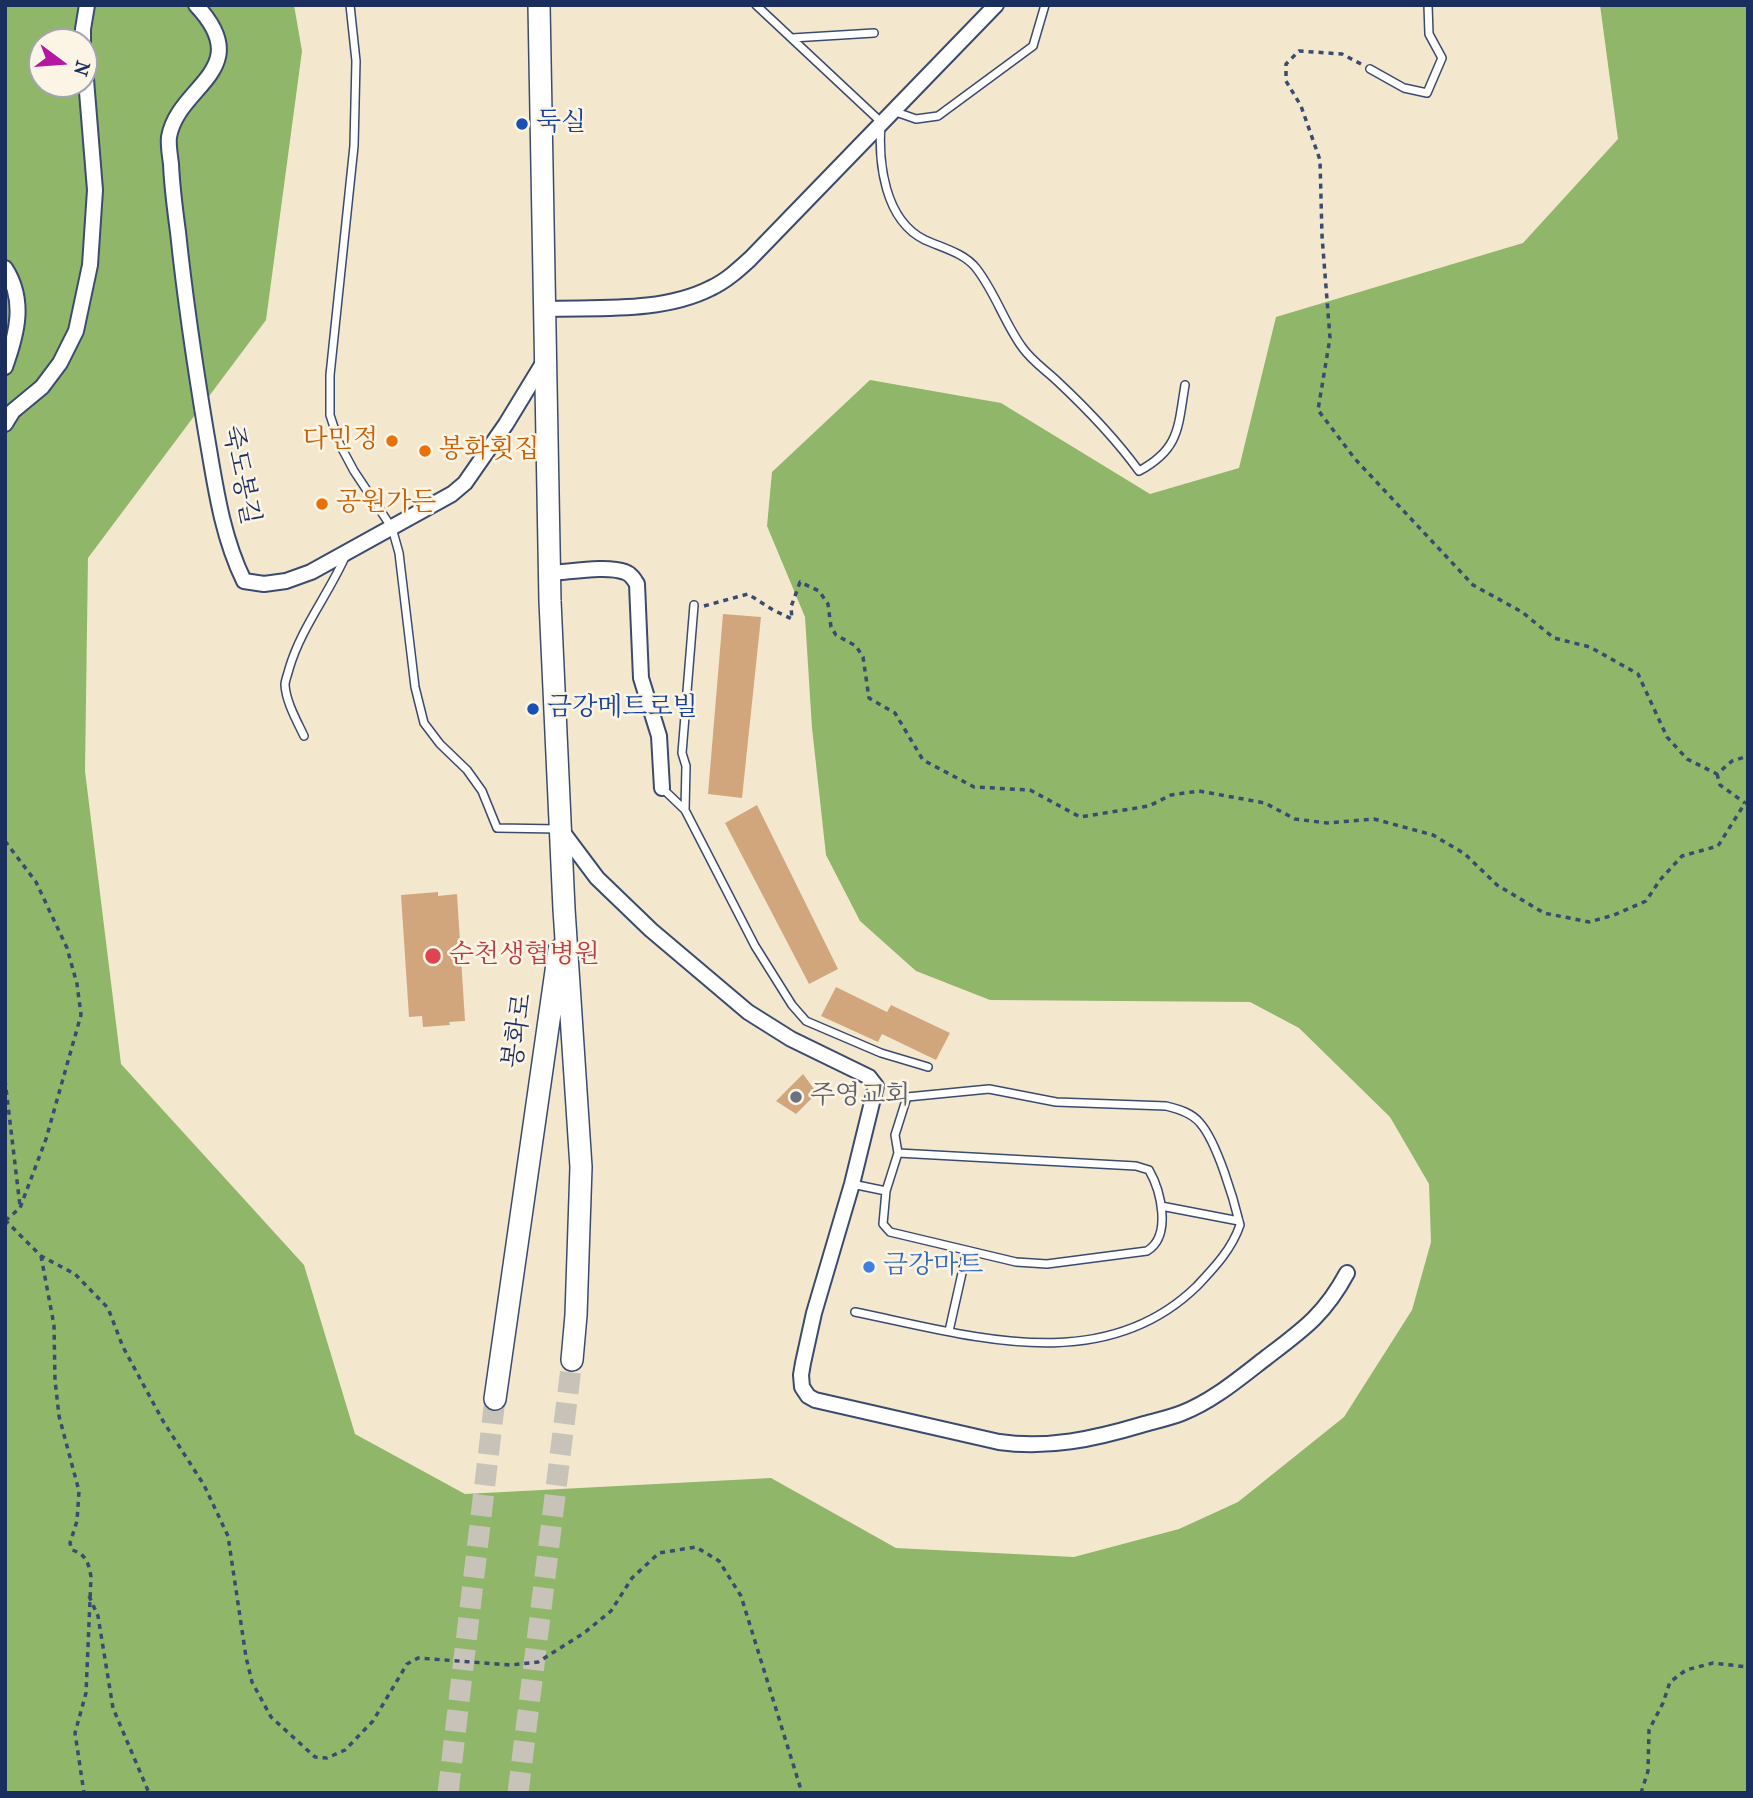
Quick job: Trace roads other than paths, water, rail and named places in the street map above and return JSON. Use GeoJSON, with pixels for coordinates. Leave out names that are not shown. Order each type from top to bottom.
{"type":"FeatureCollection","features":[{"type":"Feature","properties":{"kind":"main road"},"geometry":{"type":"LineString","coordinates":[[539,5],[550,573],[564,909]]}},
{"type":"Feature","properties":{"kind":"main road","name":"봉화로"},"geometry":{"type":"LineString","coordinates":[[564,909],[582,1167],[572,1360]]}},
{"type":"Feature","properties":{"kind":"main road","name":"봉화로"},"geometry":{"type":"LineString","coordinates":[[495,1399],[564,909]]}},
{"type":"Feature","properties":{"kind":"street"},"geometry":{"type":"LineString","coordinates":[[83,28],[88,5]]}},
{"type":"Feature","properties":{"kind":"street","name":"죽도봉길"},"geometry":{"type":"LineString","coordinates":[[196,5],[217,39],[217,63],[204,84],[178,112],[169,138],[188,323],[219,510],[235,562],[244,581],[264,584],[286,581],[311,572],[452,494],[465,483],[506,424],[545,359]]}},
{"type":"Feature","properties":{"kind":"street"},"geometry":{"type":"LineString","coordinates":[[545,309],[636,306],[679,300],[710,289],[726,279],[750,259],[996,5]]}},
{"type":"Feature","properties":{"kind":"street"},"geometry":{"type":"LineString","coordinates":[[5,424],[13,411],[42,387],[60,363],[76,331],[90,265],[95,190],[88,98]]}},
{"type":"Feature","properties":{"kind":"street"},"geometry":{"type":"LineString","coordinates":[[5,268],[13,280],[19,304],[16,330],[5,367]]}},
{"type":"Feature","properties":{"kind":"street"},"geometry":{"type":"LineString","coordinates":[[550,573],[612,570],[625,572],[633,577],[637,584],[641,678],[659,736],[662,788]]}},
{"type":"Feature","properties":{"kind":"street"},"geometry":{"type":"LineString","coordinates":[[560,829],[597,878],[651,930],[748,1012],[791,1039],[869,1077],[876,1086],[852,1184],[814,1313],[801,1375],[802,1387],[808,1396],[825,1404],[999,1442],[1021,1445],[1083,1440],[1183,1413],[1234,1383],[1304,1330],[1335,1296],[1347,1273]]}},
{"type":"Feature","properties":{"kind":"lane"},"geometry":{"type":"LineString","coordinates":[[350,5],[356,61],[354,146],[330,375],[330,415],[333,429],[354,471],[392,528],[399,553],[415,687],[424,723],[440,744],[467,770],[482,791],[497,828],[560,829]]}},
{"type":"Feature","properties":{"kind":"lane"},"geometry":{"type":"LineString","coordinates":[[756,5],[887,116],[916,120],[938,116],[1033,46],[1045,5]]}},
{"type":"Feature","properties":{"kind":"lane"},"geometry":{"type":"LineString","coordinates":[[1370,69],[1404,88],[1427,93],[1441,58],[1429,34],[1428,5]]}},
{"type":"Feature","properties":{"kind":"lane"},"geometry":{"type":"LineString","coordinates":[[792,38],[874,33]]}},
{"type":"Feature","properties":{"kind":"lane"},"geometry":{"type":"LineString","coordinates":[[887,116],[881,162],[886,185],[907,228],[970,261],[986,281],[1021,347],[1100,422],[1139,471],[1156,462],[1167,451],[1174,438],[1185,386]]}},
{"type":"Feature","properties":{"kind":"lane"},"geometry":{"type":"LineString","coordinates":[[304,736],[285,684],[310,616],[346,553]]}},
{"type":"Feature","properties":{"kind":"lane"},"geometry":{"type":"LineString","coordinates":[[685,810],[686,766],[681,752],[693,607]]}},
{"type":"Feature","properties":{"kind":"lane"},"geometry":{"type":"LineString","coordinates":[[662,788],[685,810],[755,946],[792,1005],[806,1021],[881,1053],[928,1067]]}},
{"type":"Feature","properties":{"kind":"lane"},"geometry":{"type":"LineString","coordinates":[[855,1312],[1007,1342],[1055,1345],[1110,1335],[1160,1316],[1182,1300],[1208,1275],[1231,1246],[1240,1225],[1215,1150],[1201,1124],[1178,1109],[1166,1106],[1056,1102],[989,1089],[907,1097],[895,1135],[898,1153],[886,1191],[883,1224],[890,1232],[967,1251],[1016,1262],[1048,1264],[1147,1251],[1156,1245],[1160,1236],[1161,1206],[1159,1190],[1149,1170],[1136,1166],[898,1153]]}},
{"type":"Feature","properties":{"kind":"lane"},"geometry":{"type":"LineString","coordinates":[[852,1184],[886,1191]]}},
{"type":"Feature","properties":{"kind":"lane"},"geometry":{"type":"LineString","coordinates":[[1161,1206],[1239,1221]]}},
{"type":"Feature","properties":{"kind":"lane"},"geometry":{"type":"LineString","coordinates":[[950,1331],[967,1251]]}},
{"type":"Feature","properties":{"kind":"tunnel"},"geometry":{"type":"LineString","coordinates":[[518,1793],[572,1360]]}},
{"type":"Feature","properties":{"kind":"tunnel"},"geometry":{"type":"LineString","coordinates":[[448,1793],[495,1399]]}},
{"type":"Feature","properties":{"kind":"place","name":"둑실"},"geometry":{"type":"Point","coordinates":[522,124]}},
{"type":"Feature","properties":{"kind":"place","name":"다민정"},"geometry":{"type":"Point","coordinates":[392,441]}},
{"type":"Feature","properties":{"kind":"place","name":"봉화횟집"},"geometry":{"type":"Point","coordinates":[425,451]}},
{"type":"Feature","properties":{"kind":"place","name":"공원가든"},"geometry":{"type":"Point","coordinates":[322,504]}},
{"type":"Feature","properties":{"kind":"place","name":"금강메트로빌"},"geometry":{"type":"Point","coordinates":[533,709]}},
{"type":"Feature","properties":{"kind":"place","name":"순천생협병원"},"geometry":{"type":"Point","coordinates":[433,956]}},
{"type":"Feature","properties":{"kind":"place","name":"주영교회"},"geometry":{"type":"Point","coordinates":[796,1097]}},
{"type":"Feature","properties":{"kind":"place","name":"금강마트"},"geometry":{"type":"Point","coordinates":[869,1267]}}]}
